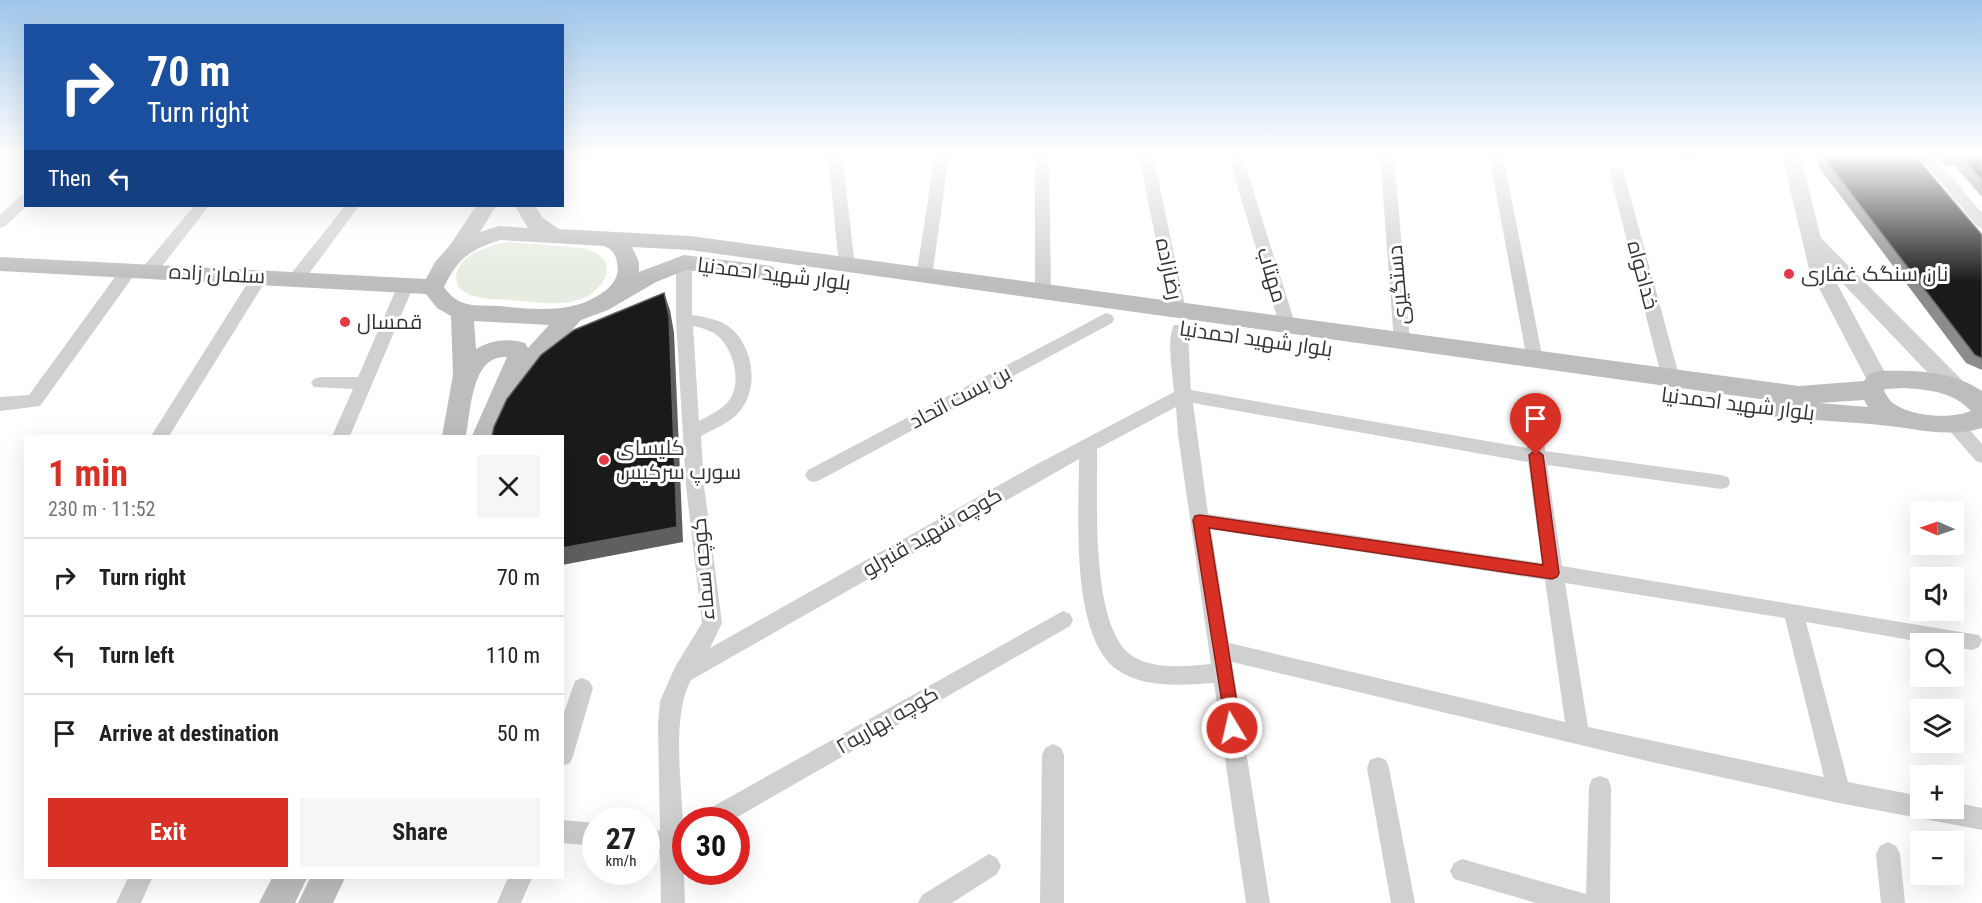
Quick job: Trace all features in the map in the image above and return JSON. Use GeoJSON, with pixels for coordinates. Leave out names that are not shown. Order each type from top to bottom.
{"type":"FeatureCollection","features":[{"type":"Feature","properties":{"kind":"main road"},"geometry":{"type":"LineString","coordinates":[[485,207],[458,250],[443,267],[433,287],[440,301],[462,312],[542,318],[574,314]]}},
{"type":"Feature","properties":{"kind":"main road"},"geometry":{"type":"LineString","coordinates":[[526,207],[536,223],[551,234]]}},
{"type":"Feature","properties":{"kind":"main road"},"geometry":{"type":"LineString","coordinates":[[458,250],[499,233],[587,236],[609,240],[619,245],[629,260],[628,276],[617,294]]}},
{"type":"Feature","properties":{"kind":"main road","name":"بلوار شهید احمدنیا"},"geometry":{"type":"LineString","coordinates":[[587,236],[1106,319],[1179,320],[1288,327],[1799,395],[1924,381],[1972,396]]}},
{"type":"Feature","properties":{"kind":"main road","name":"بلوار شهید احمدنیا"},"geometry":{"type":"LineString","coordinates":[[574,314],[594,307],[687,253],[847,266],[1043,293],[1179,320],[1731,404],[1815,414],[1954,424],[1976,422],[1982,417]]}},
{"type":"Feature","properties":{"kind":"main road","name":"سلمان زاده"},"geometry":{"type":"LineString","coordinates":[[0,264],[433,287]]}},
{"type":"Feature","properties":{"kind":"main road"},"geometry":{"type":"LineString","coordinates":[[454,435],[465,375],[462,312]]}},
{"type":"Feature","properties":{"kind":"main road"},"geometry":{"type":"LineString","coordinates":[[508,384],[574,314]]}},
{"type":"Feature","properties":{"kind":"main road"},"geometry":{"type":"LineString","coordinates":[[465,375],[476,359],[489,351],[505,346],[517,349],[519,357],[484,435]]}},
{"type":"Feature","properties":{"kind":"main road"},"geometry":{"type":"LineString","coordinates":[[1875,385],[1874,398],[1886,411],[1902,419]]}},
{"type":"Feature","properties":{"kind":"main road"},"geometry":{"type":"LineString","coordinates":[[276,903],[289,879]]}},
{"type":"Feature","properties":{"kind":"main road"},"geometry":{"type":"LineString","coordinates":[[315,903],[327,879]]}},
{"type":"Feature","properties":{"kind":"street"},"geometry":{"type":"LineString","coordinates":[[840,197],[847,266]]}},
{"type":"Feature","properties":{"kind":"street"},"geometry":{"type":"LineString","coordinates":[[924,277],[936,197]]}},
{"type":"Feature","properties":{"kind":"street"},"geometry":{"type":"LineString","coordinates":[[1042,197],[1043,293]]}},
{"type":"Feature","properties":{"kind":"street","name":"رضازاده"},"geometry":{"type":"LineString","coordinates":[[1154,197],[1179,320],[1179,354],[1187,435],[1258,903]]}},
{"type":"Feature","properties":{"kind":"street","name":"مهتاب"},"geometry":{"type":"LineString","coordinates":[[1248,197],[1288,327]]}},
{"type":"Feature","properties":{"kind":"street","name":"دستگیری"},"geometry":{"type":"LineString","coordinates":[[1390,197],[1402,342]]}},
{"type":"Feature","properties":{"kind":"street"},"geometry":{"type":"LineString","coordinates":[[1504,197],[1535,360]]}},
{"type":"Feature","properties":{"kind":"street","name":"خداخواه"},"geometry":{"type":"LineString","coordinates":[[1623,197],[1671,379]]}},
{"type":"Feature","properties":{"kind":"street"},"geometry":{"type":"LineString","coordinates":[[1802,197],[1820,269],[1875,385]]}},
{"type":"Feature","properties":{"kind":"street"},"geometry":{"type":"LineString","coordinates":[[1960,197],[1982,223]]}},
{"type":"Feature","properties":{"kind":"street"},"geometry":{"type":"LineString","coordinates":[[0,223],[24,200]]}},
{"type":"Feature","properties":{"kind":"street"},"geometry":{"type":"LineString","coordinates":[[0,404],[34,400],[139,270],[201,207]]}},
{"type":"Feature","properties":{"kind":"street"},"geometry":{"type":"LineString","coordinates":[[296,279],[351,207]]}},
{"type":"Feature","properties":{"kind":"street"},"geometry":{"type":"LineString","coordinates":[[1812,239],[1972,396]]}},
{"type":"Feature","properties":{"kind":"street","name":"کوچه سماء"},"geometry":{"type":"LineString","coordinates":[[675,807],[669,726],[671,700],[682,674],[703,644],[712,623],[695,486],[684,319],[687,253]]}},
{"type":"Feature","properties":{"kind":"street"},"geometry":{"type":"LineString","coordinates":[[161,435],[260,277]]}},
{"type":"Feature","properties":{"kind":"street"},"geometry":{"type":"LineString","coordinates":[[341,435],[406,285]]}},
{"type":"Feature","properties":{"kind":"street"},"geometry":{"type":"LineString","coordinates":[[684,319],[708,324],[724,332],[739,352],[744,383],[736,404],[713,421],[692,432]]}},
{"type":"Feature","properties":{"kind":"street","name":"بن بست اتحاد"},"geometry":{"type":"LineString","coordinates":[[814,475],[1106,319]]}},
{"type":"Feature","properties":{"kind":"street"},"geometry":{"type":"LineString","coordinates":[[320,383],[364,383]]}},
{"type":"Feature","properties":{"kind":"street"},"geometry":{"type":"LineString","coordinates":[[1184,395],[1536,455],[1721,482]]}},
{"type":"Feature","properties":{"kind":"street","name":"کوچه شهید قنبرلو"},"geometry":{"type":"LineString","coordinates":[[682,674],[1088,446],[1184,395]]}},
{"type":"Feature","properties":{"kind":"street"},"geometry":{"type":"LineString","coordinates":[[1533,402],[1536,455],[1578,734]]}},
{"type":"Feature","properties":{"kind":"street"},"geometry":{"type":"LineString","coordinates":[[1954,424],[1982,456]]}},
{"type":"Feature","properties":{"kind":"street"},"geometry":{"type":"LineString","coordinates":[[1088,446],[1093,591],[1103,635],[1124,662],[1158,674],[1193,675],[1224,672]]}},
{"type":"Feature","properties":{"kind":"street"},"geometry":{"type":"LineString","coordinates":[[1200,520],[1552,573],[1972,641]]}},
{"type":"Feature","properties":{"kind":"street"},"geometry":{"type":"LineString","coordinates":[[1794,611],[1839,792]]}},
{"type":"Feature","properties":{"kind":"street","name":"کوچه بهاریه۲"},"geometry":{"type":"LineString","coordinates":[[734,807],[1063,620]]}},
{"type":"Feature","properties":{"kind":"street"},"geometry":{"type":"LineString","coordinates":[[1220,650],[1578,734],[1839,792],[1910,805]]}},
{"type":"Feature","properties":{"kind":"street"},"geometry":{"type":"LineString","coordinates":[[564,749],[582,688]]}},
{"type":"Feature","properties":{"kind":"street"},"geometry":{"type":"LineString","coordinates":[[1052,903],[1053,755]]}},
{"type":"Feature","properties":{"kind":"street"},"geometry":{"type":"LineString","coordinates":[[1378,768],[1403,903]]}},
{"type":"Feature","properties":{"kind":"street"},"geometry":{"type":"LineString","coordinates":[[1598,903],[1600,788]]}},
{"type":"Feature","properties":{"kind":"street"},"geometry":{"type":"LineString","coordinates":[[1964,815],[1982,819]]}},
{"type":"Feature","properties":{"kind":"street"},"geometry":{"type":"LineString","coordinates":[[564,831],[582,833]]}},
{"type":"Feature","properties":{"kind":"street"},"geometry":{"type":"LineString","coordinates":[[1888,854],[1893,903]]}},
{"type":"Feature","properties":{"kind":"street"},"geometry":{"type":"LineString","coordinates":[[930,903],[989,866]]}},
{"type":"Feature","properties":{"kind":"street"},"geometry":{"type":"LineString","coordinates":[[1462,871],[1580,903]]}},
{"type":"Feature","properties":{"kind":"street"},"geometry":{"type":"LineString","coordinates":[[128,903],[140,879]]}},
{"type":"Feature","properties":{"kind":"street"},"geometry":{"type":"LineString","coordinates":[[509,903],[520,879]]}},
{"type":"Feature","properties":{"kind":"street","name":"کوچه سماء"},"geometry":{"type":"LineString","coordinates":[[673,903],[674,885]]}},
{"type":"Feature","properties":{"kind":"shaded area"},"geometry":{"type":"Polygon","coordinates":[[[507,242],[582,248],[597,253],[606,262],[607,273],[600,286],[590,295],[565,303],[484,298],[465,293],[460,289],[456,279],[457,270],[462,263],[479,251],[507,242]]]}},
{"type":"Feature","properties":{"kind":"building"},"geometry":{"type":"Polygon","coordinates":[[[1854,197],[1950,197],[1982,235],[1982,358],[1975,355],[1854,197]]]}},
{"type":"Feature","properties":{"kind":"building"},"geometry":{"type":"Polygon","coordinates":[[[664,293],[669,316],[677,527],[564,548],[564,435],[492,435],[507,399],[541,355],[574,330],[664,293]]]}},
{"type":"Feature","properties":{"kind":"place","name":"نان سنگک غفاری"},"geometry":{"type":"Point","coordinates":[1789,274]}},
{"type":"Feature","properties":{"kind":"place","name":"قمسال"},"geometry":{"type":"Point","coordinates":[345,322]}},
{"type":"Feature","properties":{"kind":"place","name":"کلیسای سورپ سرکیس"},"geometry":{"type":"Point","coordinates":[604,460]}},
{"type":"Feature","properties":{"kind":"route"},"geometry":{"type":"LineString","coordinates":[[1232,728],[1200,520],[1552,573],[1536,455]]}}]}
